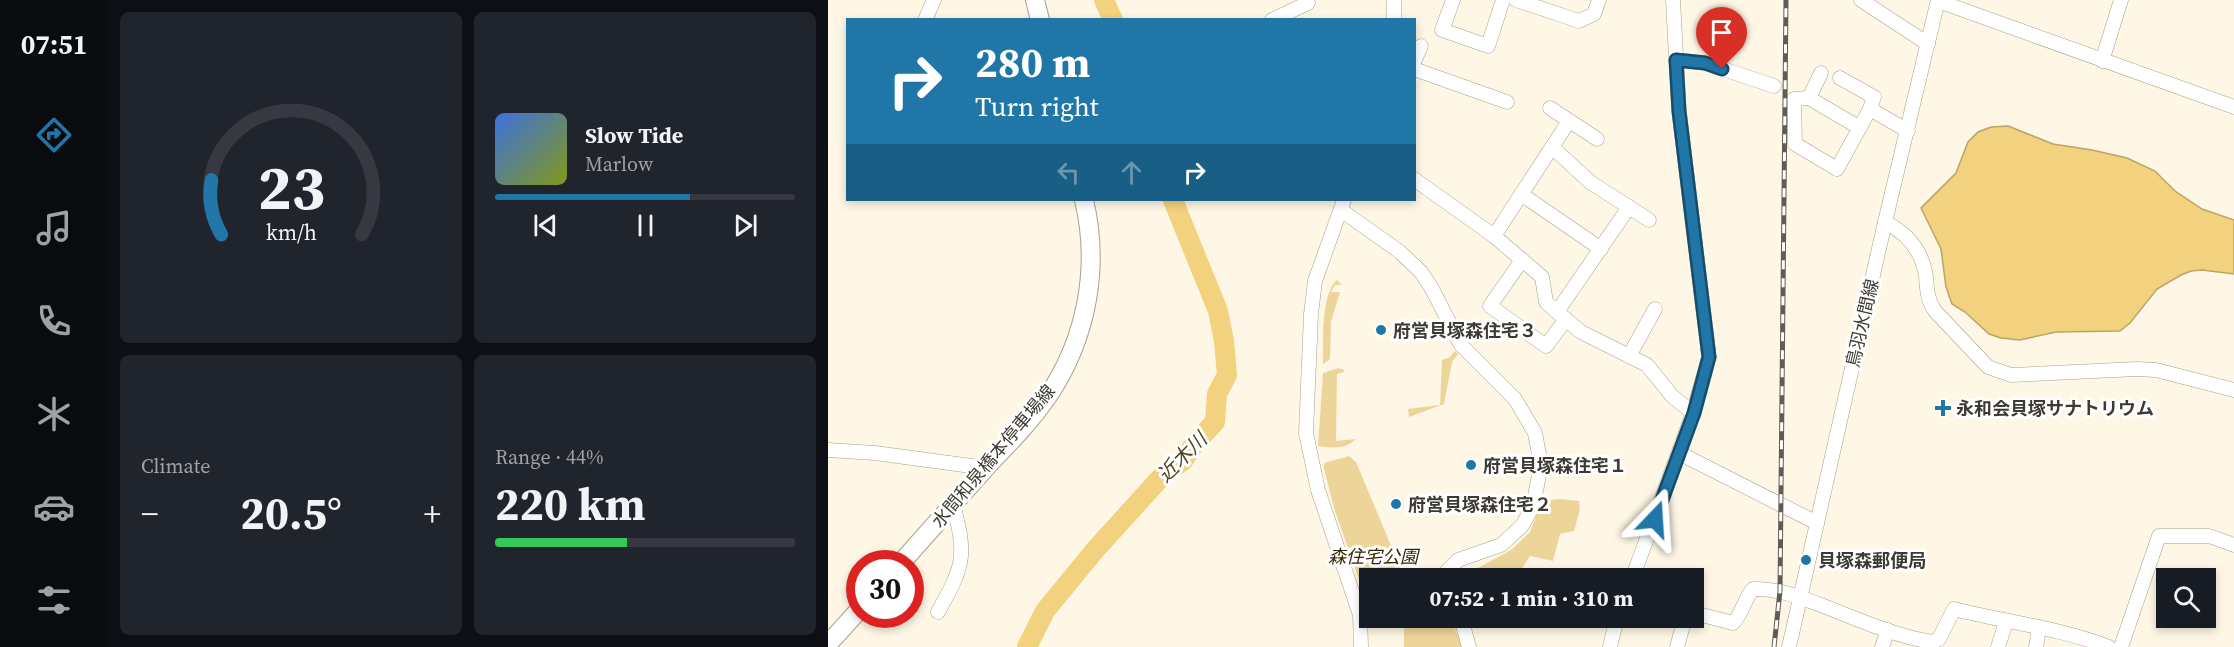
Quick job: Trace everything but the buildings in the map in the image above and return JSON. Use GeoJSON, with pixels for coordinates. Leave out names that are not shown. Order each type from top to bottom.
{"type":"FeatureCollection","features":[{"type":"Feature","properties":{"kind":"main road"},"geometry":{"type":"LineString","coordinates":[[1035,0],[1040,18]]}},
{"type":"Feature","properties":{"kind":"main road","name":"水間和泉橋本停車場線"},"geometry":{"type":"LineString","coordinates":[[912,550],[1048,396],[1062,373],[1076,341],[1084,314],[1091,273],[1089,220],[1084,201]]}},
{"type":"Feature","properties":{"kind":"main road"},"geometry":{"type":"LineString","coordinates":[[828,644],[846,624]]}},
{"type":"Feature","properties":{"kind":"street"},"geometry":{"type":"LineString","coordinates":[[926,18],[934,0]]}},
{"type":"Feature","properties":{"kind":"street"},"geometry":{"type":"LineString","coordinates":[[1394,0],[1394,18]]}},
{"type":"Feature","properties":{"kind":"street"},"geometry":{"type":"LineString","coordinates":[[1453,0],[1442,30],[1488,46],[1503,0]]}},
{"type":"Feature","properties":{"kind":"street"},"geometry":{"type":"LineString","coordinates":[[1516,0],[1579,21],[1594,14],[1599,0]]}},
{"type":"Feature","properties":{"kind":"street"},"geometry":{"type":"LineString","coordinates":[[1636,568],[1694,413],[1709,357],[1679,111],[1674,0]]}},
{"type":"Feature","properties":{"kind":"street"},"geometry":{"type":"LineString","coordinates":[[1861,0],[1928,44]]}},
{"type":"Feature","properties":{"kind":"street"},"geometry":{"type":"LineString","coordinates":[[2102,61],[2121,0]]}},
{"type":"Feature","properties":{"kind":"street"},"geometry":{"type":"LineString","coordinates":[[1276,18],[1307,1]]}},
{"type":"Feature","properties":{"kind":"street"},"geometry":{"type":"LineString","coordinates":[[1934,2],[2234,107]]}},
{"type":"Feature","properties":{"kind":"street","name":"鳥羽水間線"},"geometry":{"type":"LineString","coordinates":[[1789,647],[1885,222],[1928,44],[1934,2]]}},
{"type":"Feature","properties":{"kind":"street"},"geometry":{"type":"LineString","coordinates":[[1416,57],[1421,46]]}},
{"type":"Feature","properties":{"kind":"street"},"geometry":{"type":"LineString","coordinates":[[1676,60],[1705,63],[1774,86]]}},
{"type":"Feature","properties":{"kind":"street"},"geometry":{"type":"LineString","coordinates":[[1416,70],[1507,102]]}},
{"type":"Feature","properties":{"kind":"street"},"geometry":{"type":"LineString","coordinates":[[1809,98],[1821,73]]}},
{"type":"Feature","properties":{"kind":"street"},"geometry":{"type":"LineString","coordinates":[[1840,78],[1874,98],[1870,109],[1860,128],[1837,169],[1795,144],[1794,99],[1809,98],[1860,128]]}},
{"type":"Feature","properties":{"kind":"street"},"geometry":{"type":"LineString","coordinates":[[1550,108],[1597,139]]}},
{"type":"Feature","properties":{"kind":"street"},"geometry":{"type":"LineString","coordinates":[[1870,109],[1908,131]]}},
{"type":"Feature","properties":{"kind":"street"},"geometry":{"type":"LineString","coordinates":[[1494,236],[1569,121]]}},
{"type":"Feature","properties":{"kind":"street"},"geometry":{"type":"LineString","coordinates":[[1552,147],[1590,182],[1649,220]]}},
{"type":"Feature","properties":{"kind":"street"},"geometry":{"type":"LineString","coordinates":[[1416,180],[1494,236],[1542,277],[1546,302],[1581,332],[1647,365],[1672,396],[1694,413]]}},
{"type":"Feature","properties":{"kind":"street"},"geometry":{"type":"LineString","coordinates":[[1521,194],[1601,249]]}},
{"type":"Feature","properties":{"kind":"street"},"geometry":{"type":"LineString","coordinates":[[1359,598],[1318,490],[1306,433],[1311,314],[1315,280],[1342,205],[1421,272],[1461,345],[1515,399],[1535,433],[1541,465],[1533,506],[1522,526],[1501,545],[1458,560],[1452,568]]}},
{"type":"Feature","properties":{"kind":"street"},"geometry":{"type":"LineString","coordinates":[[1522,260],[1490,306],[1546,346],[1561,315],[1629,207]]}},
{"type":"Feature","properties":{"kind":"street"},"geometry":{"type":"LineString","coordinates":[[1885,222],[1900,229],[1918,252],[1925,272],[1929,303],[1988,368],[2011,375],[2156,370],[2234,390]]}},
{"type":"Feature","properties":{"kind":"street"},"geometry":{"type":"LineString","coordinates":[[1629,356],[1655,309]]}},
{"type":"Feature","properties":{"kind":"street"},"geometry":{"type":"LineString","coordinates":[[828,450],[875,453],[986,468]]}},
{"type":"Feature","properties":{"kind":"street"},"geometry":{"type":"LineString","coordinates":[[1679,453],[1817,523]]}},
{"type":"Feature","properties":{"kind":"street"},"geometry":{"type":"LineString","coordinates":[[938,612],[960,570],[962,537],[953,504]]}},
{"type":"Feature","properties":{"kind":"street"},"geometry":{"type":"LineString","coordinates":[[2121,647],[2159,536],[2209,536],[2234,545]]}},
{"type":"Feature","properties":{"kind":"street"},"geometry":{"type":"LineString","coordinates":[[1704,616],[1733,623],[1740,615],[1753,589],[1780,591],[1919,640],[1936,642],[1954,609],[2006,622],[2058,631],[2109,647]]}},
{"type":"Feature","properties":{"kind":"street"},"geometry":{"type":"LineString","coordinates":[[1998,647],[2006,622]]}},
{"type":"Feature","properties":{"kind":"street"},"geometry":{"type":"LineString","coordinates":[[1361,647],[1363,628]]}},
{"type":"Feature","properties":{"kind":"street"},"geometry":{"type":"LineString","coordinates":[[1464,628],[1469,647]]}},
{"type":"Feature","properties":{"kind":"street"},"geometry":{"type":"LineString","coordinates":[[1610,647],[1615,628]]}},
{"type":"Feature","properties":{"kind":"street"},"geometry":{"type":"LineString","coordinates":[[1677,647],[1682,628]]}},
{"type":"Feature","properties":{"kind":"street"},"geometry":{"type":"LineString","coordinates":[[2036,647],[2039,628]]}},
{"type":"Feature","properties":{"kind":"street"},"geometry":{"type":"LineString","coordinates":[[1882,647],[1888,630]]}},
{"type":"Feature","properties":{"kind":"green space"},"geometry":{"type":"Polygon","coordinates":[[[1337,280],[1342,285],[1335,285],[1331,292],[1340,292],[1331,322],[1330,359],[1323,364],[1326,307],[1332,286],[1337,280]]]}},
{"type":"Feature","properties":{"kind":"green space"},"geometry":{"type":"Polygon","coordinates":[[[1455,351],[1458,354],[1452,362],[1444,404],[1409,417],[1408,409],[1440,405],[1442,360],[1450,357],[1455,351]]]}},
{"type":"Feature","properties":{"kind":"green space"},"geometry":{"type":"Polygon","coordinates":[[[1339,368],[1344,372],[1337,374],[1336,441],[1356,439],[1343,446],[1318,446],[1323,373],[1339,368]]]}},
{"type":"Feature","properties":{"kind":"green space","name":"森住宅公園"},"geometry":{"type":"Polygon","coordinates":[[[1349,456],[1356,462],[1400,568],[1359,568],[1359,579],[1334,508],[1324,463],[1349,456]]]}},
{"type":"Feature","properties":{"kind":"green space"},"geometry":{"type":"Polygon","coordinates":[[[1559,499],[1579,501],[1580,510],[1574,531],[1560,534],[1553,561],[1530,556],[1522,568],[1478,568],[1511,550],[1530,532],[1542,501],[1559,499]]]}},
{"type":"Feature","properties":{"kind":"green space"},"geometry":{"type":"Polygon","coordinates":[[[1404,628],[1458,628],[1455,630],[1464,647],[1404,647],[1404,628]]]}},
{"type":"Feature","properties":{"kind":"shaded area"},"geometry":{"type":"Polygon","coordinates":[[[2008,126],[2053,144],[2127,158],[2155,171],[2175,191],[2202,209],[2234,220],[2234,274],[2202,270],[2181,275],[2157,289],[2130,323],[2120,331],[2056,332],[2020,340],[1989,334],[1965,312],[1952,304],[1946,287],[1941,249],[1921,208],[1956,173],[1968,142],[1978,132],[1991,127],[2008,126]]]}},
{"type":"Feature","properties":{"kind":"waterway","name":"近木川"},"geometry":{"type":"LineString","coordinates":[[1104,0],[1112,18]]}},
{"type":"Feature","properties":{"kind":"waterway","name":"近木川"},"geometry":{"type":"LineString","coordinates":[[1027,647],[1045,611],[1095,550],[1164,474],[1183,461],[1195,443],[1215,422],[1217,394],[1227,375],[1224,341],[1218,311],[1173,201]]}},
{"type":"Feature","properties":{"kind":"railway"},"geometry":{"type":"LineString","coordinates":[[1774,647],[1780,591],[1786,0]]}},
{"type":"Feature","properties":{"kind":"place","name":"府営貝塚森住宅３"},"geometry":{"type":"Point","coordinates":[1381,330]}},
{"type":"Feature","properties":{"kind":"place","name":"永和会貝塚サナトリウム"},"geometry":{"type":"Point","coordinates":[1943,408]}},
{"type":"Feature","properties":{"kind":"place","name":"府営貝塚森住宅１"},"geometry":{"type":"Point","coordinates":[1471,465]}},
{"type":"Feature","properties":{"kind":"place","name":"府営貝塚森住宅２"},"geometry":{"type":"Point","coordinates":[1396,504]}},
{"type":"Feature","properties":{"kind":"place","name":"貝塚森郵便局"},"geometry":{"type":"Point","coordinates":[1806,560]}},
{"type":"Feature","properties":{"kind":"route"},"geometry":{"type":"LineString","coordinates":[[1655,519],[1694,413],[1709,357],[1679,111],[1676,60],[1705,63],[1722,69]]}}]}
